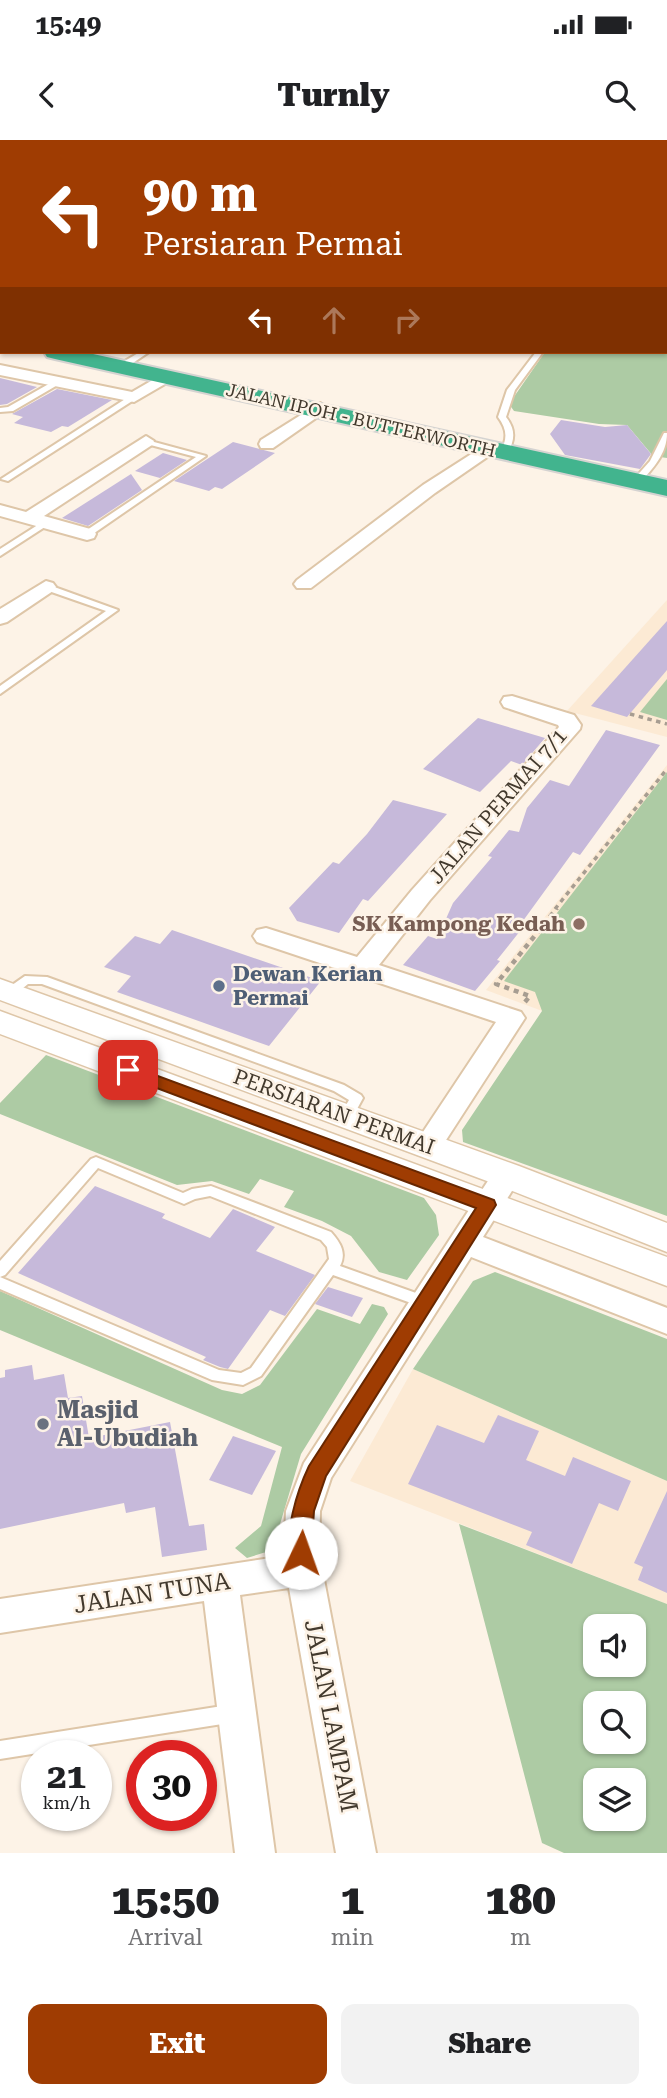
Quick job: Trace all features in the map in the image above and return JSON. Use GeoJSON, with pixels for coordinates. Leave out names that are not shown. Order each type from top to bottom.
{"type":"FeatureCollection","features":[{"type":"Feature","properties":{"kind":"highway","name":"JALAN IPOH - BUTTERWORTH"},"geometry":{"type":"LineString","coordinates":[[68,354],[320,408],[667,488]]}},
{"type":"Feature","properties":{"kind":"street"},"geometry":{"type":"LineString","coordinates":[[0,370],[136,396],[169,377]]}},
{"type":"Feature","properties":{"kind":"street"},"geometry":{"type":"LineString","coordinates":[[267,443],[320,408]]}},
{"type":"Feature","properties":{"kind":"street"},"geometry":{"type":"LineString","coordinates":[[29,518],[146,441]]}},
{"type":"Feature","properties":{"kind":"street"},"geometry":{"type":"LineString","coordinates":[[303,584],[429,489],[495,450]]}},
{"type":"Feature","properties":{"kind":"street"},"geometry":{"type":"LineString","coordinates":[[0,510],[87,534]]}},
{"type":"Feature","properties":{"kind":"street"},"geometry":{"type":"LineString","coordinates":[[0,618],[46,587]]}},
{"type":"Feature","properties":{"kind":"street","name":"JALAN PERMAI 7/1"},"geometry":{"type":"LineString","coordinates":[[362,968],[421,895],[569,729],[570,725],[566,720],[512,702]]}},
{"type":"Feature","properties":{"kind":"street"},"geometry":{"type":"LineString","coordinates":[[266,936],[512,1018],[427,1147]]}},
{"type":"Feature","properties":{"kind":"street","name":"PERSIARAN PERMAI"},"geometry":{"type":"LineString","coordinates":[[3,1002],[346,1117],[507,1175],[667,1238]]}},
{"type":"Feature","properties":{"kind":"street","name":"PERSIARAN PERMAI"},"geometry":{"type":"LineString","coordinates":[[3,1002],[487,1205],[667,1272]]}},
{"type":"Feature","properties":{"kind":"street","name":"JALAN LAMPAM"},"geometry":{"type":"LineString","coordinates":[[356,1853],[301,1553],[303,1511],[316,1473],[507,1175]]}},
{"type":"Feature","properties":{"kind":"street"},"geometry":{"type":"LineString","coordinates":[[464,1242],[667,1321]]}},
{"type":"Feature","properties":{"kind":"street","name":"JALAN TUNA"},"geometry":{"type":"LineString","coordinates":[[0,1616],[304,1569]]}},
{"type":"Feature","properties":{"kind":"street"},"geometry":{"type":"LineString","coordinates":[[220,1582],[239,1712],[255,1853]]}},
{"type":"Feature","properties":{"kind":"lane"},"geometry":{"type":"LineString","coordinates":[[121,367],[142,354]]}},
{"type":"Feature","properties":{"kind":"lane"},"geometry":{"type":"LineString","coordinates":[[495,450],[510,443],[510,426],[502,417],[506,401],[538,354]]}},
{"type":"Feature","properties":{"kind":"lane"},"geometry":{"type":"LineString","coordinates":[[0,410],[10,409],[57,383]]}},
{"type":"Feature","properties":{"kind":"lane"},"geometry":{"type":"LineString","coordinates":[[5,479],[136,396]]}},
{"type":"Feature","properties":{"kind":"lane"},"geometry":{"type":"LineString","coordinates":[[637,481],[654,462],[667,435]]}},
{"type":"Feature","properties":{"kind":"lane"},"geometry":{"type":"LineString","coordinates":[[87,534],[202,456],[146,441]]}},
{"type":"Feature","properties":{"kind":"lane"},"geometry":{"type":"LineString","coordinates":[[654,462],[667,465]]}},
{"type":"Feature","properties":{"kind":"lane"},"geometry":{"type":"LineString","coordinates":[[0,553],[47,523]]}},
{"type":"Feature","properties":{"kind":"lane"},"geometry":{"type":"LineString","coordinates":[[0,691],[113,610],[46,587]]}},
{"type":"Feature","properties":{"kind":"lane"},"geometry":{"type":"LineString","coordinates":[[0,1271],[96,1162],[184,1199],[192,1194],[211,1191],[326,1236],[333,1243],[336,1252],[336,1261],[256,1372],[243,1379],[217,1376],[0,1283]]}},
{"type":"Feature","properties":{"kind":"lane"},"geometry":{"type":"LineString","coordinates":[[330,1268],[425,1302]]}},
{"type":"Feature","properties":{"kind":"lane"},"geometry":{"type":"LineString","coordinates":[[0,1750],[239,1712]]}},
{"type":"Feature","properties":{"kind":"path"},"geometry":{"type":"LineString","coordinates":[[630,714],[667,724]]}},
{"type":"Feature","properties":{"kind":"path"},"geometry":{"type":"LineString","coordinates":[[512,1018],[530,996],[496,984],[667,769]]}},
{"type":"Feature","properties":{"kind":"shaded area"},"geometry":{"type":"Polygon","coordinates":[[[667,600],[667,737],[567,711],[667,600]]]}},
{"type":"Feature","properties":{"kind":"shaded area","name":"SK Kampong Kedah"},"geometry":{"type":"Polygon","coordinates":[[[667,765],[667,857],[553,1015],[486,990],[667,765]]]}},
{"type":"Feature","properties":{"kind":"shaded area"},"geometry":{"type":"Polygon","coordinates":[[[413,1369],[667,1481],[667,1604],[350,1481],[413,1369]]]}},
{"type":"Feature","properties":{"kind":"green space"},"geometry":{"type":"Polygon","coordinates":[[[544,354],[667,354],[667,458],[653,456],[627,425],[599,424],[514,411],[509,404],[544,354]]]}},
{"type":"Feature","properties":{"kind":"green space"},"geometry":{"type":"Polygon","coordinates":[[[667,679],[667,720],[640,712],[667,679]]]}},
{"type":"Feature","properties":{"kind":"green space"},"geometry":{"type":"Polygon","coordinates":[[[667,772],[667,1216],[463,1142],[462,1130],[542,1011],[535,992],[504,981],[667,772]]]}},
{"type":"Feature","properties":{"kind":"green space"},"geometry":{"type":"Polygon","coordinates":[[[46,1055],[424,1198],[436,1215],[439,1235],[407,1280],[379,1272],[351,1236],[322,1221],[284,1207],[294,1191],[260,1179],[249,1194],[212,1181],[177,1185],[0,1114],[0,1103],[46,1055]]]}},
{"type":"Feature","properties":{"kind":"green space"},"geometry":{"type":"Polygon","coordinates":[[[495,1272],[667,1339],[667,1481],[413,1369],[473,1281],[495,1272]]]}},
{"type":"Feature","properties":{"kind":"green space"},"geometry":{"type":"Polygon","coordinates":[[[0,1291],[222,1390],[242,1394],[260,1385],[317,1309],[360,1324],[372,1304],[384,1307],[388,1314],[301,1454],[275,1541],[266,1552],[247,1558],[235,1548],[261,1526],[282,1447],[0,1330],[0,1291]]]}},
{"type":"Feature","properties":{"kind":"green space"},"geometry":{"type":"Polygon","coordinates":[[[459,1524],[667,1604],[667,1853],[564,1853],[542,1843],[459,1524]]]}},
{"type":"Feature","properties":{"kind":"building"},"geometry":{"type":"Polygon","coordinates":[[[0,378],[37,387],[7,404],[0,405],[0,378]]]}},
{"type":"Feature","properties":{"kind":"building"},"geometry":{"type":"Polygon","coordinates":[[[57,389],[112,400],[68,427],[62,426],[51,432],[14,423],[23,417],[12,414],[57,389]]]}},
{"type":"Feature","properties":{"kind":"building"},"geometry":{"type":"Polygon","coordinates":[[[561,420],[605,427],[627,425],[651,454],[640,469],[565,455],[550,434],[561,420]]]}},
{"type":"Feature","properties":{"kind":"building"},"geometry":{"type":"Polygon","coordinates":[[[233,442],[275,453],[222,489],[215,487],[209,491],[174,481],[233,442]]]}},
{"type":"Feature","properties":{"kind":"building"},"geometry":{"type":"Polygon","coordinates":[[[163,453],[187,460],[160,478],[135,471],[163,453]]]}},
{"type":"Feature","properties":{"kind":"building"},"geometry":{"type":"Polygon","coordinates":[[[131,474],[142,490],[88,526],[62,518],[131,474]]]}},
{"type":"Feature","properties":{"kind":"building"},"geometry":{"type":"Polygon","coordinates":[[[667,621],[667,670],[627,717],[591,706],[667,621]]]}},
{"type":"Feature","properties":{"kind":"building"},"geometry":{"type":"Polygon","coordinates":[[[478,718],[545,738],[522,765],[511,761],[480,792],[423,769],[478,718]]]}},
{"type":"Feature","properties":{"kind":"building"},"geometry":{"type":"Polygon","coordinates":[[[606,730],[660,745],[580,855],[573,852],[520,925],[524,926],[497,960],[500,961],[475,991],[403,965],[428,936],[437,939],[453,903],[492,857],[488,856],[509,830],[519,832],[527,808],[550,780],[569,786],[606,730]]]}},
{"type":"Feature","properties":{"kind":"building"},"geometry":{"type":"Polygon","coordinates":[[[393,800],[447,814],[368,901],[363,899],[339,933],[297,921],[289,908],[333,862],[339,864],[393,800]]]}},
{"type":"Feature","properties":{"kind":"building","name":"Dewan Kerian Permai"},"geometry":{"type":"Polygon","coordinates":[[[172,930],[321,981],[269,1046],[117,992],[131,976],[104,967],[135,936],[160,944],[172,930]]]}},
{"type":"Feature","properties":{"kind":"building"},"geometry":{"type":"Polygon","coordinates":[[[95,1186],[165,1214],[162,1218],[210,1238],[233,1209],[275,1227],[256,1251],[315,1275],[285,1316],[270,1310],[228,1369],[220,1367],[203,1360],[206,1357],[18,1273],[95,1186]]]}},
{"type":"Feature","properties":{"kind":"building"},"geometry":{"type":"Polygon","coordinates":[[[328,1287],[363,1298],[352,1317],[315,1304],[328,1287]]]}},
{"type":"Feature","properties":{"kind":"building"},"geometry":{"type":"Polygon","coordinates":[[[32,1365],[34,1380],[64,1374],[68,1398],[82,1396],[89,1438],[170,1422],[189,1526],[204,1524],[207,1550],[162,1557],[155,1507],[126,1513],[124,1503],[0,1529],[0,1378],[5,1377],[5,1370],[32,1365]]]}},
{"type":"Feature","properties":{"kind":"building"},"geometry":{"type":"Polygon","coordinates":[[[498,1415],[539,1431],[526,1460],[565,1476],[573,1457],[631,1481],[618,1511],[599,1503],[572,1564],[526,1545],[532,1532],[408,1484],[437,1425],[484,1443],[498,1415]]]}},
{"type":"Feature","properties":{"kind":"building"},"geometry":{"type":"Polygon","coordinates":[[[233,1436],[276,1451],[252,1495],[209,1480],[233,1436]]]}},
{"type":"Feature","properties":{"kind":"building"},"geometry":{"type":"Polygon","coordinates":[[[667,1491],[667,1593],[638,1580],[643,1567],[634,1563],[667,1491]]]}},
{"type":"Feature","properties":{"kind":"place","name":"SK Kampong Kedah"},"geometry":{"type":"Point","coordinates":[579,924]}},
{"type":"Feature","properties":{"kind":"place","name":"Dewan Kerian Permai"},"geometry":{"type":"Point","coordinates":[219,986]}},
{"type":"Feature","properties":{"kind":"place","name":"Masjid Al-Ubudiah"},"geometry":{"type":"Point","coordinates":[43,1424]}},
{"type":"Feature","properties":{"kind":"route"},"geometry":{"type":"LineString","coordinates":[[128,1070],[487,1205],[316,1473],[303,1511],[301,1553]]}}]}
